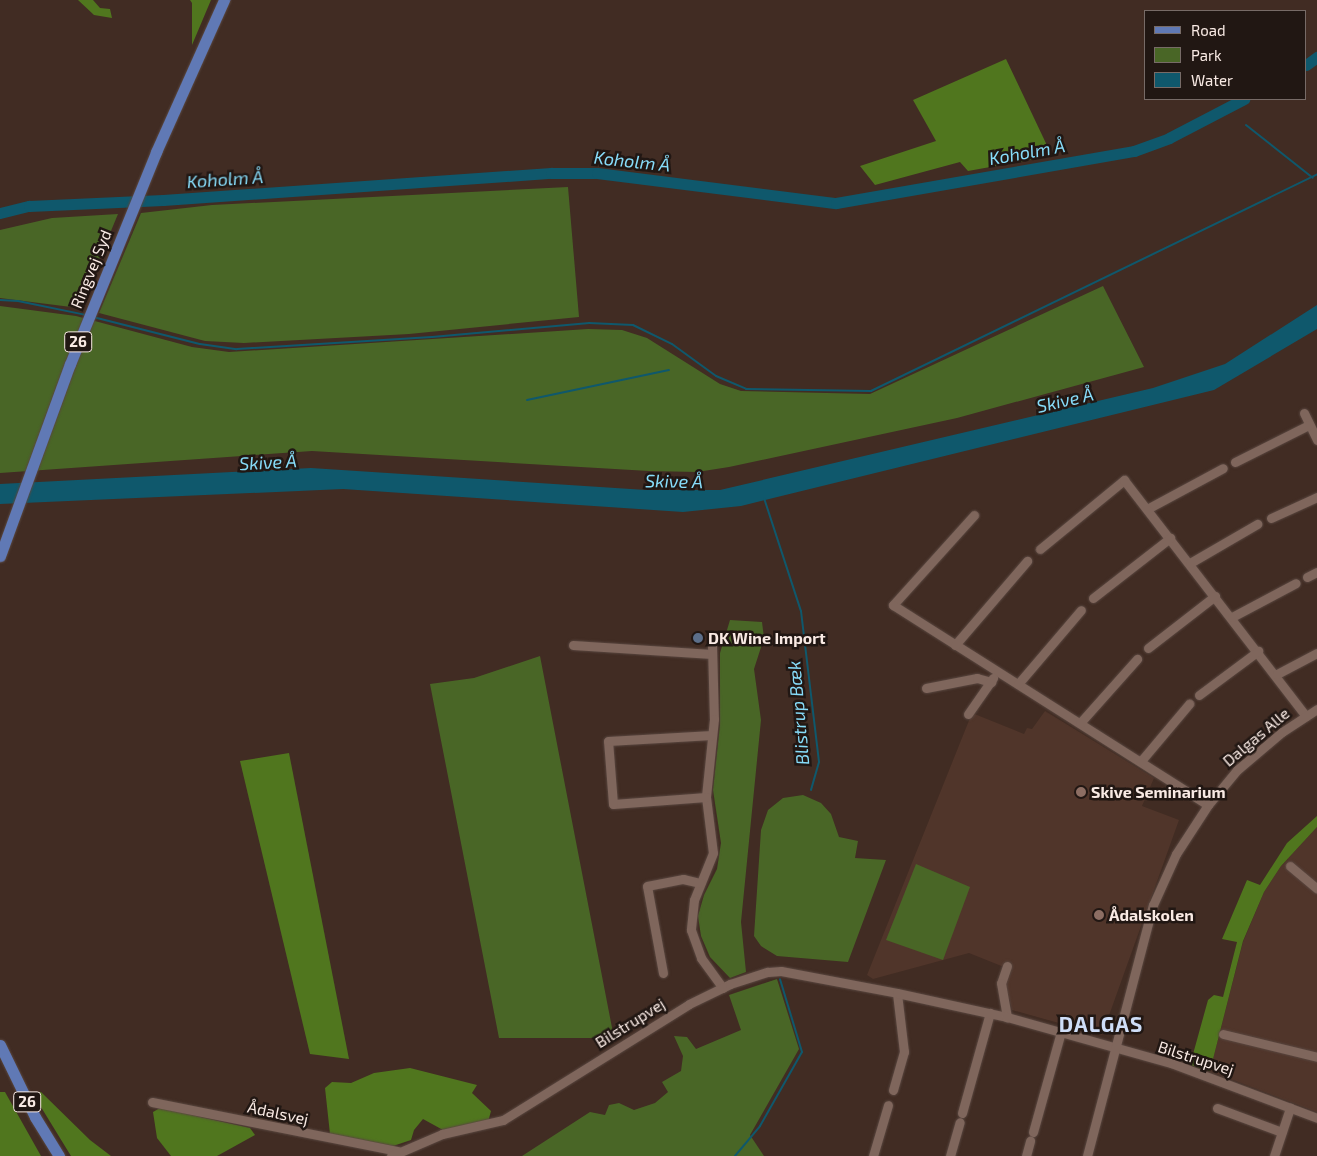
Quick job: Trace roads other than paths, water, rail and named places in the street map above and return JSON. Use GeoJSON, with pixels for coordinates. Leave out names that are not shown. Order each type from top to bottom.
{"type":"FeatureCollection","features":[{"type":"Feature","properties":{"kind":"main road","name":"Ringvej Syd"},"geometry":{"type":"LineString","coordinates":[[0,556],[70,364],[156,152],[224,0]]}},
{"type":"Feature","properties":{"kind":"main road","name":"26"},"geometry":{"type":"LineString","coordinates":[[0,1045],[24,1097],[59,1156]]}},
{"type":"Feature","properties":{"kind":"street"},"geometry":{"type":"LineString","coordinates":[[1304,413],[1317,439]]}},
{"type":"Feature","properties":{"kind":"street"},"geometry":{"type":"LineString","coordinates":[[1235,462],[1310,425]]}},
{"type":"Feature","properties":{"kind":"street"},"geometry":{"type":"LineString","coordinates":[[1147,509],[1223,468]]}},
{"type":"Feature","properties":{"kind":"street"},"geometry":{"type":"LineString","coordinates":[[1040,548],[1124,480],[1277,674],[1306,716]]}},
{"type":"Feature","properties":{"kind":"street"},"geometry":{"type":"LineString","coordinates":[[1271,518],[1317,497]]}},
{"type":"Feature","properties":{"kind":"street"},"geometry":{"type":"LineString","coordinates":[[974,515],[893,606],[1208,805]]}},
{"type":"Feature","properties":{"kind":"street"},"geometry":{"type":"LineString","coordinates":[[1190,563],[1257,524]]}},
{"type":"Feature","properties":{"kind":"street"},"geometry":{"type":"LineString","coordinates":[[1093,598],[1170,538]]}},
{"type":"Feature","properties":{"kind":"street"},"geometry":{"type":"LineString","coordinates":[[955,645],[1027,561]]}},
{"type":"Feature","properties":{"kind":"street"},"geometry":{"type":"LineString","coordinates":[[1308,576],[1317,572]]}},
{"type":"Feature","properties":{"kind":"street"},"geometry":{"type":"LineString","coordinates":[[1232,617],[1296,583]]}},
{"type":"Feature","properties":{"kind":"street"},"geometry":{"type":"LineString","coordinates":[[1148,648],[1215,596]]}},
{"type":"Feature","properties":{"kind":"street"},"geometry":{"type":"LineString","coordinates":[[1018,684],[1082,610]]}},
{"type":"Feature","properties":{"kind":"street"},"geometry":{"type":"LineString","coordinates":[[573,645],[712,650],[712,736],[706,797],[713,853],[694,900],[691,930],[701,958],[722,988]]}},
{"type":"Feature","properties":{"kind":"street"},"geometry":{"type":"LineString","coordinates":[[1199,695],[1258,650]]}},
{"type":"Feature","properties":{"kind":"street"},"geometry":{"type":"LineString","coordinates":[[1277,674],[1317,652]]}},
{"type":"Feature","properties":{"kind":"street"},"geometry":{"type":"LineString","coordinates":[[1080,723],[1137,659]]}},
{"type":"Feature","properties":{"kind":"street"},"geometry":{"type":"LineString","coordinates":[[968,714],[997,671]]}},
{"type":"Feature","properties":{"kind":"street"},"geometry":{"type":"LineString","coordinates":[[926,688],[977,678],[991,682]]}},
{"type":"Feature","properties":{"kind":"street"},"geometry":{"type":"LineString","coordinates":[[1141,761],[1189,704]]}},
{"type":"Feature","properties":{"kind":"street","name":"Dalgas Alle"},"geometry":{"type":"LineString","coordinates":[[1087,1156],[1154,905],[1176,854],[1208,805],[1254,755],[1317,709]]}},
{"type":"Feature","properties":{"kind":"street"},"geometry":{"type":"LineString","coordinates":[[706,797],[613,804],[608,741],[712,736]]}},
{"type":"Feature","properties":{"kind":"street"},"geometry":{"type":"LineString","coordinates":[[1290,866],[1317,889]]}},
{"type":"Feature","properties":{"kind":"street"},"geometry":{"type":"LineString","coordinates":[[663,973],[647,886],[683,879],[701,883]]}},
{"type":"Feature","properties":{"kind":"street"},"geometry":{"type":"LineString","coordinates":[[1007,966],[1001,982],[1007,1017]]}},
{"type":"Feature","properties":{"kind":"street","name":"Bilstrupvej"},"geometry":{"type":"LineString","coordinates":[[394,1154],[442,1134],[502,1120],[689,1004],[756,974],[781,972],[897,993],[1007,1017],[1199,1073],[1317,1118]]}},
{"type":"Feature","properties":{"kind":"street"},"geometry":{"type":"LineString","coordinates":[[893,1090],[904,1052],[897,993]]}},
{"type":"Feature","properties":{"kind":"street"},"geometry":{"type":"LineString","coordinates":[[962,1113],[990,1013]]}},
{"type":"Feature","properties":{"kind":"street"},"geometry":{"type":"LineString","coordinates":[[1026,1156],[1061,1032]]}},
{"type":"Feature","properties":{"kind":"street"},"geometry":{"type":"LineString","coordinates":[[1223,1034],[1317,1057]]}},
{"type":"Feature","properties":{"kind":"street","name":"Ådalsvej"},"geometry":{"type":"LineString","coordinates":[[152,1102],[394,1154]]}},
{"type":"Feature","properties":{"kind":"street"},"geometry":{"type":"LineString","coordinates":[[873,1156],[888,1105]]}},
{"type":"Feature","properties":{"kind":"street"},"geometry":{"type":"LineString","coordinates":[[1217,1108],[1282,1132]]}},
{"type":"Feature","properties":{"kind":"street"},"geometry":{"type":"LineString","coordinates":[[1274,1156],[1290,1108]]}},
{"type":"Feature","properties":{"kind":"street"},"geometry":{"type":"LineString","coordinates":[[950,1156],[960,1122]]}},
{"type":"Feature","properties":{"kind":"water"},"geometry":{"type":"Polygon","coordinates":[[[1317,305],[1317,329],[1214,390],[741,506],[683,512],[343,489],[0,504],[0,484],[311,468],[646,490],[720,490],[1153,388],[1225,364],[1317,305]]]}},
{"type":"Feature","properties":{"kind":"waterway","name":"Koholm Å"},"geometry":{"type":"LineString","coordinates":[[1307,64],[1317,57]]}},
{"type":"Feature","properties":{"kind":"waterway","name":"Koholm Å"},"geometry":{"type":"LineString","coordinates":[[0,213],[29,206],[163,200],[551,173],[597,173],[836,203],[1134,151],[1169,138],[1242,100]]}},
{"type":"Feature","properties":{"kind":"waterway"},"geometry":{"type":"LineString","coordinates":[[1246,125],[1313,178]]}},
{"type":"Feature","properties":{"kind":"waterway"},"geometry":{"type":"LineString","coordinates":[[93,317],[200,344],[237,349],[432,337],[589,323],[633,325],[672,344],[716,376],[746,389],[871,391],[1317,174]]}},
{"type":"Feature","properties":{"kind":"waterway"},"geometry":{"type":"LineString","coordinates":[[0,300],[18,301],[86,315]]}},
{"type":"Feature","properties":{"kind":"waterway"},"geometry":{"type":"LineString","coordinates":[[527,400],[669,370]]}},
{"type":"Feature","properties":{"kind":"waterway","name":"Blistrup Bæk"},"geometry":{"type":"LineString","coordinates":[[764,498],[801,611],[819,762],[811,790]]}},
{"type":"Feature","properties":{"kind":"waterway","name":"Blistrup Bæk"},"geometry":{"type":"LineString","coordinates":[[735,1156],[760,1126],[802,1052],[780,979]]}},
{"type":"Feature","properties":{"kind":"place","name":"DK Wine Import"},"geometry":{"type":"Point","coordinates":[698,638]}},
{"type":"Feature","properties":{"kind":"place","name":"Skive Seminarium"},"geometry":{"type":"Point","coordinates":[1081,792]}},
{"type":"Feature","properties":{"kind":"place","name":"Ådalskolen"},"geometry":{"type":"Point","coordinates":[1099,915]}},
{"type":"Feature","properties":{"kind":"district","name":"DALGAS"},"geometry":{"type":"Point","coordinates":[1101,1024]}},
{"type":"Feature","properties":{"kind":"water label","name":"Skive Å"},"geometry":{"type":"Point","coordinates":[1065,400]}},
{"type":"Feature","properties":{"kind":"water label","name":"Skive Å"},"geometry":{"type":"Point","coordinates":[268,462]}},
{"type":"Feature","properties":{"kind":"water label","name":"Skive Å"},"geometry":{"type":"Point","coordinates":[674,481]}}]}
